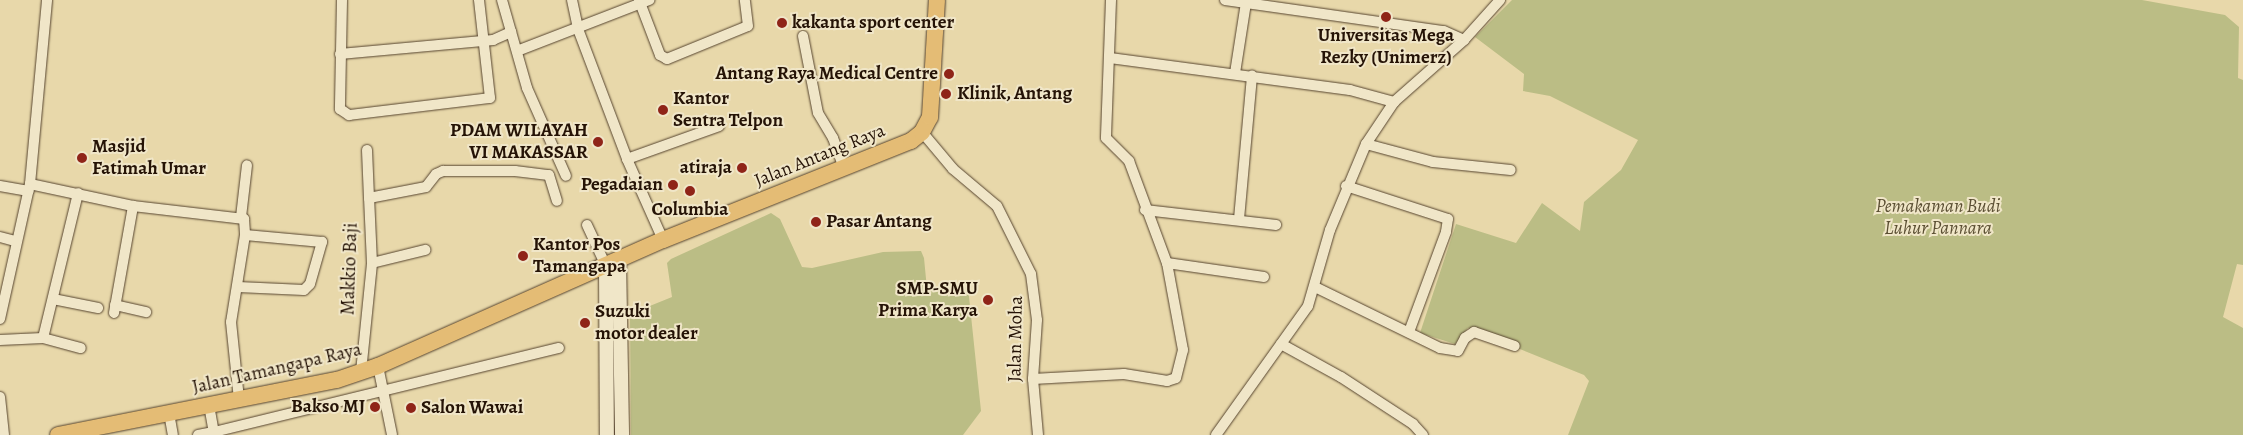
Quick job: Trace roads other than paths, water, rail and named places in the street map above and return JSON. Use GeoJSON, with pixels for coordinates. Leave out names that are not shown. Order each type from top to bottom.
{"type":"FeatureCollection","features":[{"type":"Feature","properties":{"kind":"main road"},"geometry":{"type":"LineString","coordinates":[[922,132],[928,124],[932,104],[937,0]]}},
{"type":"Feature","properties":{"kind":"main road","name":"Jalan Antang Raya"},"geometry":{"type":"LineString","coordinates":[[613,263],[664,240],[911,141],[922,132]]}},
{"type":"Feature","properties":{"kind":"main road","name":"Jalan Tamangapa Raya"},"geometry":{"type":"LineString","coordinates":[[58,435],[337,380],[378,366],[613,263]]}},
{"type":"Feature","properties":{"kind":"street"},"geometry":{"type":"LineString","coordinates":[[0,319],[2,286],[30,188],[47,0]]}},
{"type":"Feature","properties":{"kind":"street"},"geometry":{"type":"LineString","coordinates":[[342,0],[340,54],[341,111],[346,115],[490,98],[488,40],[479,0]]}},
{"type":"Feature","properties":{"kind":"street"},"geometry":{"type":"LineString","coordinates":[[502,0],[508,33],[517,51],[539,121],[566,176]]}},
{"type":"Feature","properties":{"kind":"street"},"geometry":{"type":"LineString","coordinates":[[572,0],[578,29],[627,159],[664,240]]}},
{"type":"Feature","properties":{"kind":"street"},"geometry":{"type":"LineString","coordinates":[[517,51],[578,29],[643,1],[660,55],[667,59],[748,26],[745,0]]}},
{"type":"Feature","properties":{"kind":"street"},"geometry":{"type":"LineString","coordinates":[[1033,379],[1124,374],[1167,382],[1176,378],[1183,350],[1167,262],[1145,210],[1129,161],[1106,139],[1111,0]]}},
{"type":"Feature","properties":{"kind":"street"},"geometry":{"type":"LineString","coordinates":[[1225,0],[1444,31],[1464,40]]}},
{"type":"Feature","properties":{"kind":"street"},"geometry":{"type":"LineString","coordinates":[[1216,435],[1308,306],[1330,230],[1346,186],[1366,144],[1394,102],[1464,40],[1500,0]]}},
{"type":"Feature","properties":{"kind":"street"},"geometry":{"type":"LineString","coordinates":[[1235,73],[1246,3]]}},
{"type":"Feature","properties":{"kind":"street"},"geometry":{"type":"LineString","coordinates":[[340,54],[488,40],[508,33]]}},
{"type":"Feature","properties":{"kind":"street"},"geometry":{"type":"LineString","coordinates":[[803,36],[820,120],[833,138],[844,169]]}},
{"type":"Feature","properties":{"kind":"street"},"geometry":{"type":"LineString","coordinates":[[1110,58],[1235,73],[1355,91],[1394,102]]}},
{"type":"Feature","properties":{"kind":"street"},"geometry":{"type":"LineString","coordinates":[[1239,219],[1252,76]]}},
{"type":"Feature","properties":{"kind":"street"},"geometry":{"type":"LineString","coordinates":[[627,159],[719,126]]}},
{"type":"Feature","properties":{"kind":"street","name":"Jalan Moha"},"geometry":{"type":"LineString","coordinates":[[922,132],[953,169],[997,206],[1024,257],[1035,291],[1037,320],[1033,379],[1038,435]]}},
{"type":"Feature","properties":{"kind":"street"},"geometry":{"type":"LineString","coordinates":[[1366,144],[1433,162],[1511,170]]}},
{"type":"Feature","properties":{"kind":"street","name":"Makkio Baji"},"geometry":{"type":"LineString","coordinates":[[361,372],[372,263],[367,150]]}},
{"type":"Feature","properties":{"kind":"street"},"geometry":{"type":"LineString","coordinates":[[241,218],[247,165]]}},
{"type":"Feature","properties":{"kind":"street"},"geometry":{"type":"LineString","coordinates":[[369,198],[426,187],[436,174],[443,172],[515,171],[548,175],[557,201]]}},
{"type":"Feature","properties":{"kind":"street"},"geometry":{"type":"LineString","coordinates":[[0,186],[78,193],[133,206],[241,218],[245,222],[245,236],[231,333],[239,400]]}},
{"type":"Feature","properties":{"kind":"street"},"geometry":{"type":"LineString","coordinates":[[1346,186],[1448,219],[1446,232],[1409,332]]}},
{"type":"Feature","properties":{"kind":"street"},"geometry":{"type":"LineString","coordinates":[[43,338],[78,193]]}},
{"type":"Feature","properties":{"kind":"street"},"geometry":{"type":"LineString","coordinates":[[133,206],[114,309],[146,312]]}},
{"type":"Feature","properties":{"kind":"street"},"geometry":{"type":"LineString","coordinates":[[1145,210],[1239,219],[1276,225]]}},
{"type":"Feature","properties":{"kind":"street"},"geometry":{"type":"LineString","coordinates":[[587,225],[613,263],[622,435]]}},
{"type":"Feature","properties":{"kind":"street"},"geometry":{"type":"LineString","coordinates":[[238,288],[304,290],[310,284],[322,242],[245,236]]}},
{"type":"Feature","properties":{"kind":"street"},"geometry":{"type":"LineString","coordinates":[[0,238],[15,241]]}},
{"type":"Feature","properties":{"kind":"street"},"geometry":{"type":"LineString","coordinates":[[372,263],[426,250]]}},
{"type":"Feature","properties":{"kind":"street"},"geometry":{"type":"LineString","coordinates":[[1167,262],[1264,277]]}},
{"type":"Feature","properties":{"kind":"street"},"geometry":{"type":"LineString","coordinates":[[607,435],[613,263]]}},
{"type":"Feature","properties":{"kind":"street"},"geometry":{"type":"LineString","coordinates":[[1315,287],[1440,348],[1455,351],[1474,332],[1515,346]]}},
{"type":"Feature","properties":{"kind":"street"},"geometry":{"type":"LineString","coordinates":[[53,299],[98,308]]}},
{"type":"Feature","properties":{"kind":"street"},"geometry":{"type":"LineString","coordinates":[[0,340],[43,338],[81,348]]}},
{"type":"Feature","properties":{"kind":"street"},"geometry":{"type":"LineString","coordinates":[[1281,344],[1341,377],[1413,424],[1423,435]]}},
{"type":"Feature","properties":{"kind":"street"},"geometry":{"type":"LineString","coordinates":[[198,435],[214,433],[558,348]]}},
{"type":"Feature","properties":{"kind":"street"},"geometry":{"type":"LineString","coordinates":[[378,366],[392,435]]}},
{"type":"Feature","properties":{"kind":"street"},"geometry":{"type":"LineString","coordinates":[[0,397],[4,435]]}},
{"type":"Feature","properties":{"kind":"street"},"geometry":{"type":"LineString","coordinates":[[209,405],[214,433]]}},
{"type":"Feature","properties":{"kind":"street"},"geometry":{"type":"LineString","coordinates":[[169,413],[174,435]]}},
{"type":"Feature","properties":{"kind":"place","name":"Universitas Mega Rezky (Unimerz)"},"geometry":{"type":"Point","coordinates":[1386,17]}},
{"type":"Feature","properties":{"kind":"place","name":"kakanta sport center"},"geometry":{"type":"Point","coordinates":[782,23]}},
{"type":"Feature","properties":{"kind":"place","name":"Antang Raya Medical Centre"},"geometry":{"type":"Point","coordinates":[949,74]}},
{"type":"Feature","properties":{"kind":"place","name":"Klinik, Antang"},"geometry":{"type":"Point","coordinates":[946,94]}},
{"type":"Feature","properties":{"kind":"place","name":"Kantor Sentra Telpon"},"geometry":{"type":"Point","coordinates":[663,110]}},
{"type":"Feature","properties":{"kind":"place","name":"PDAM WILAYAH VI MAKASSAR"},"geometry":{"type":"Point","coordinates":[598,142]}},
{"type":"Feature","properties":{"kind":"place","name":"Masjid Fatimah Umar"},"geometry":{"type":"Point","coordinates":[82,158]}},
{"type":"Feature","properties":{"kind":"place","name":"atiraja"},"geometry":{"type":"Point","coordinates":[742,168]}},
{"type":"Feature","properties":{"kind":"place","name":"Pegadaian"},"geometry":{"type":"Point","coordinates":[673,185]}},
{"type":"Feature","properties":{"kind":"place","name":"Columbia"},"geometry":{"type":"Point","coordinates":[690,191]}},
{"type":"Feature","properties":{"kind":"place","name":"Pasar Antang"},"geometry":{"type":"Point","coordinates":[816,222]}},
{"type":"Feature","properties":{"kind":"place","name":"Kantor Pos Tamangapa"},"geometry":{"type":"Point","coordinates":[523,256]}},
{"type":"Feature","properties":{"kind":"place","name":"SMP-SMU Prima Karya"},"geometry":{"type":"Point","coordinates":[988,300]}},
{"type":"Feature","properties":{"kind":"place","name":"Suzuki motor dealer"},"geometry":{"type":"Point","coordinates":[585,323]}},
{"type":"Feature","properties":{"kind":"place","name":"Bakso MJ"},"geometry":{"type":"Point","coordinates":[375,407]}},
{"type":"Feature","properties":{"kind":"place","name":"Salon Wawai"},"geometry":{"type":"Point","coordinates":[411,408]}},
{"type":"Feature","properties":{"kind":"park label","name":"Pemakaman Budi Luhur Pannara"},"geometry":{"type":"Point","coordinates":[1938,218]}}]}
